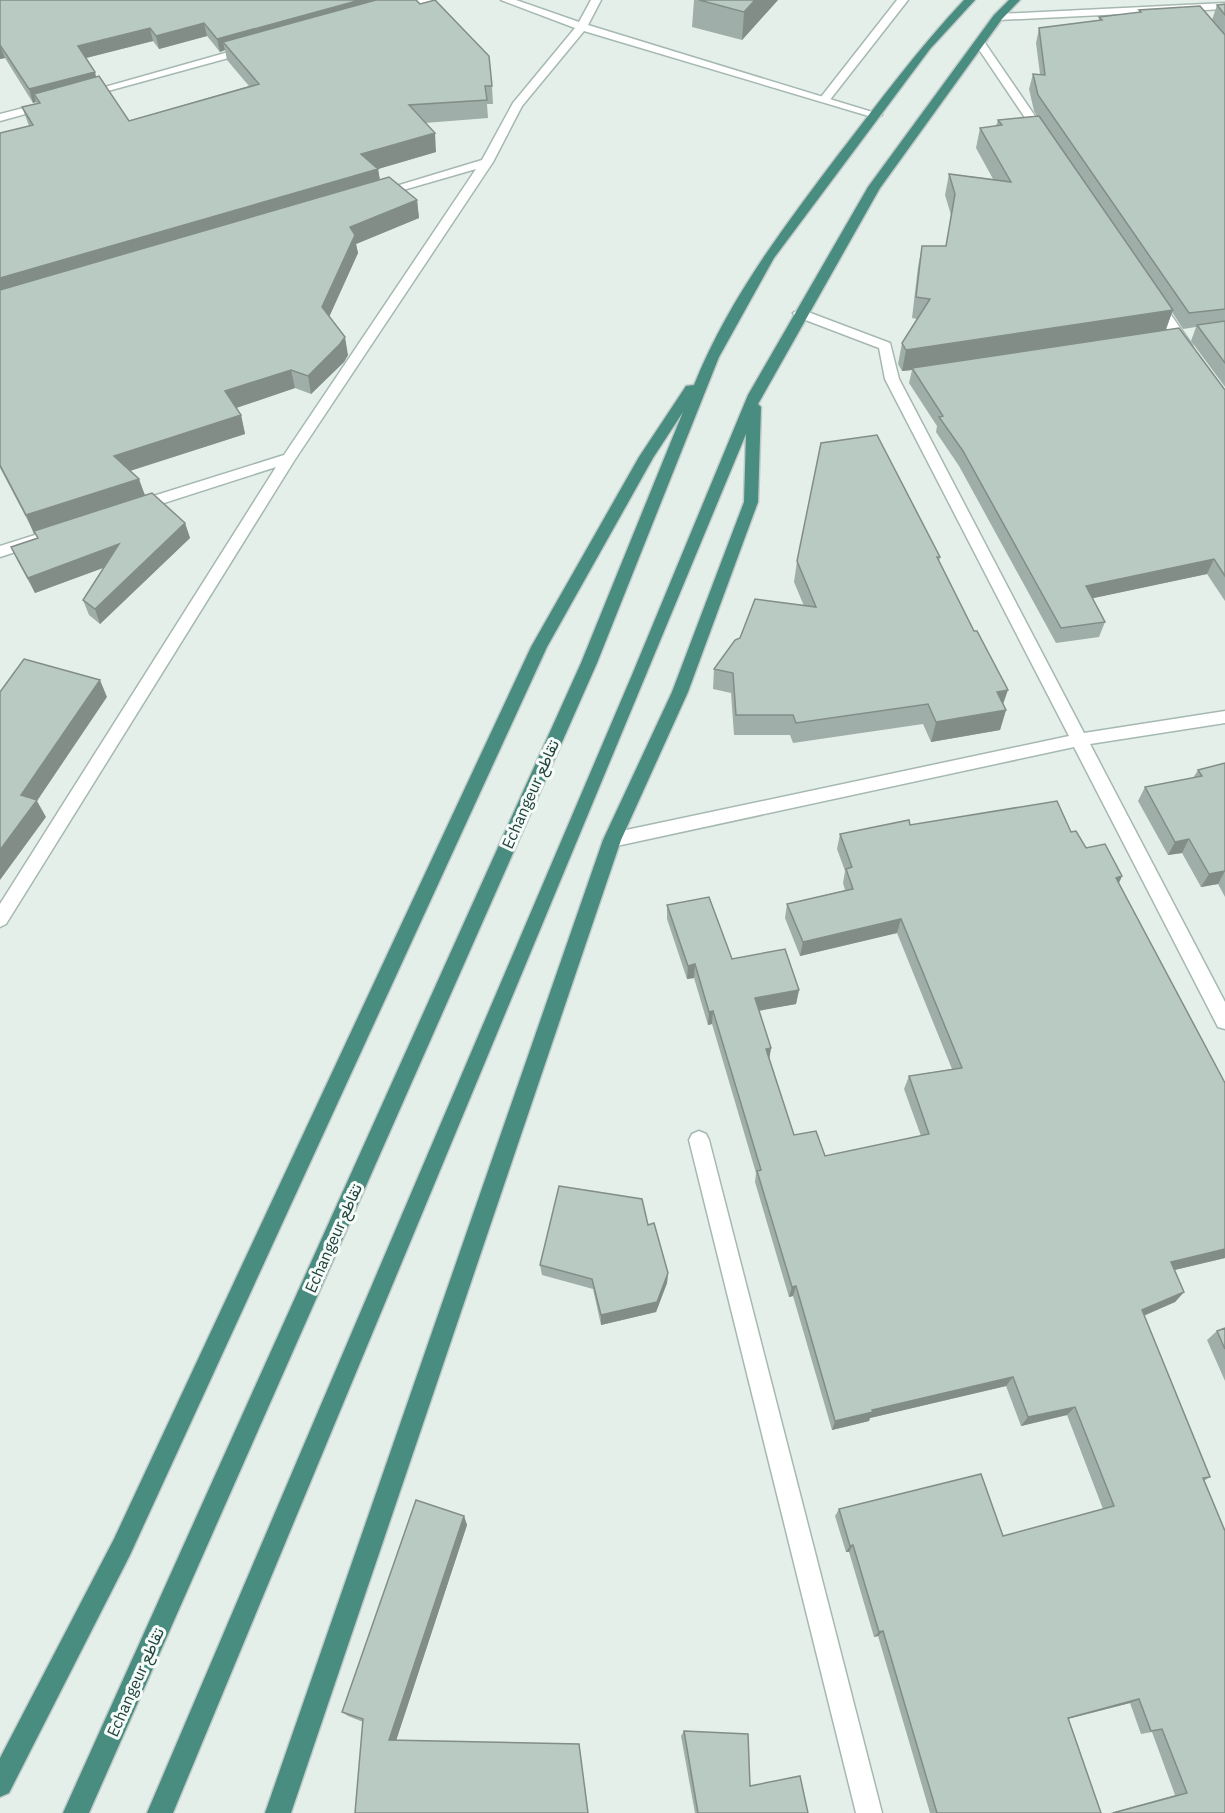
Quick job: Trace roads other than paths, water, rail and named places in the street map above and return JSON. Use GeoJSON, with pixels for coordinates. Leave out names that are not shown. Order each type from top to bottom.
{"type":"FeatureCollection","features":[{"type":"Feature","properties":{"kind":"highway"},"geometry":{"type":"LineString","coordinates":[[0,1784],[122,1547],[539,647],[646,457],[712,357],[768,257],[926,47],[970,0]]}},
{"type":"Feature","properties":{"kind":"highway"},"geometry":{"type":"LineString","coordinates":[[160,1813],[640,675],[755,396],[874,187],[981,45],[998,17],[1015,0]]}},
{"type":"Feature","properties":{"kind":"highway","name":"Echangeur تقاطع"},"geometry":{"type":"LineString","coordinates":[[76,1813],[589,663],[712,357]]}},
{"type":"Feature","properties":{"kind":"highway"},"geometry":{"type":"LineString","coordinates":[[278,1813],[612,840],[680,692],[751,502],[755,396]]}},
{"type":"Feature","properties":{"kind":"street"},"geometry":{"type":"LineString","coordinates":[[385,12],[430,0]]}},
{"type":"Feature","properties":{"kind":"street"},"geometry":{"type":"LineString","coordinates":[[506,0],[582,27],[876,114]]}},
{"type":"Feature","properties":{"kind":"street"},"geometry":{"type":"LineString","coordinates":[[0,919],[289,458],[487,162],[517,105],[582,27],[596,0]]}},
{"type":"Feature","properties":{"kind":"street"},"geometry":{"type":"LineString","coordinates":[[825,99],[903,0]]}},
{"type":"Feature","properties":{"kind":"street"},"geometry":{"type":"LineString","coordinates":[[998,17],[1197,13],[1225,6]]}},
{"type":"Feature","properties":{"kind":"street"},"geometry":{"type":"LineString","coordinates":[[981,45],[1046,142]]}},
{"type":"Feature","properties":{"kind":"street"},"geometry":{"type":"LineString","coordinates":[[79,96],[260,46]]}},
{"type":"Feature","properties":{"kind":"street"},"geometry":{"type":"LineString","coordinates":[[0,118],[57,102]]}},
{"type":"Feature","properties":{"kind":"street"},"geometry":{"type":"LineString","coordinates":[[362,198],[487,162]]}},
{"type":"Feature","properties":{"kind":"street"},"geometry":{"type":"LineString","coordinates":[[1145,287],[1198,364]]}},
{"type":"Feature","properties":{"kind":"street"},"geometry":{"type":"LineString","coordinates":[[800,314],[885,346],[898,378],[1078,740],[1225,1021]]}},
{"type":"Feature","properties":{"kind":"street"},"geometry":{"type":"LineString","coordinates":[[122,512],[289,458]]}},
{"type":"Feature","properties":{"kind":"street"},"geometry":{"type":"LineString","coordinates":[[0,552],[45,537]]}},
{"type":"Feature","properties":{"kind":"street"},"geometry":{"type":"LineString","coordinates":[[612,840],[1078,740],[1225,717]]}},
{"type":"Feature","properties":{"kind":"street"},"geometry":{"type":"LineString","coordinates":[[699,1140],[868,1813]]}}]}
